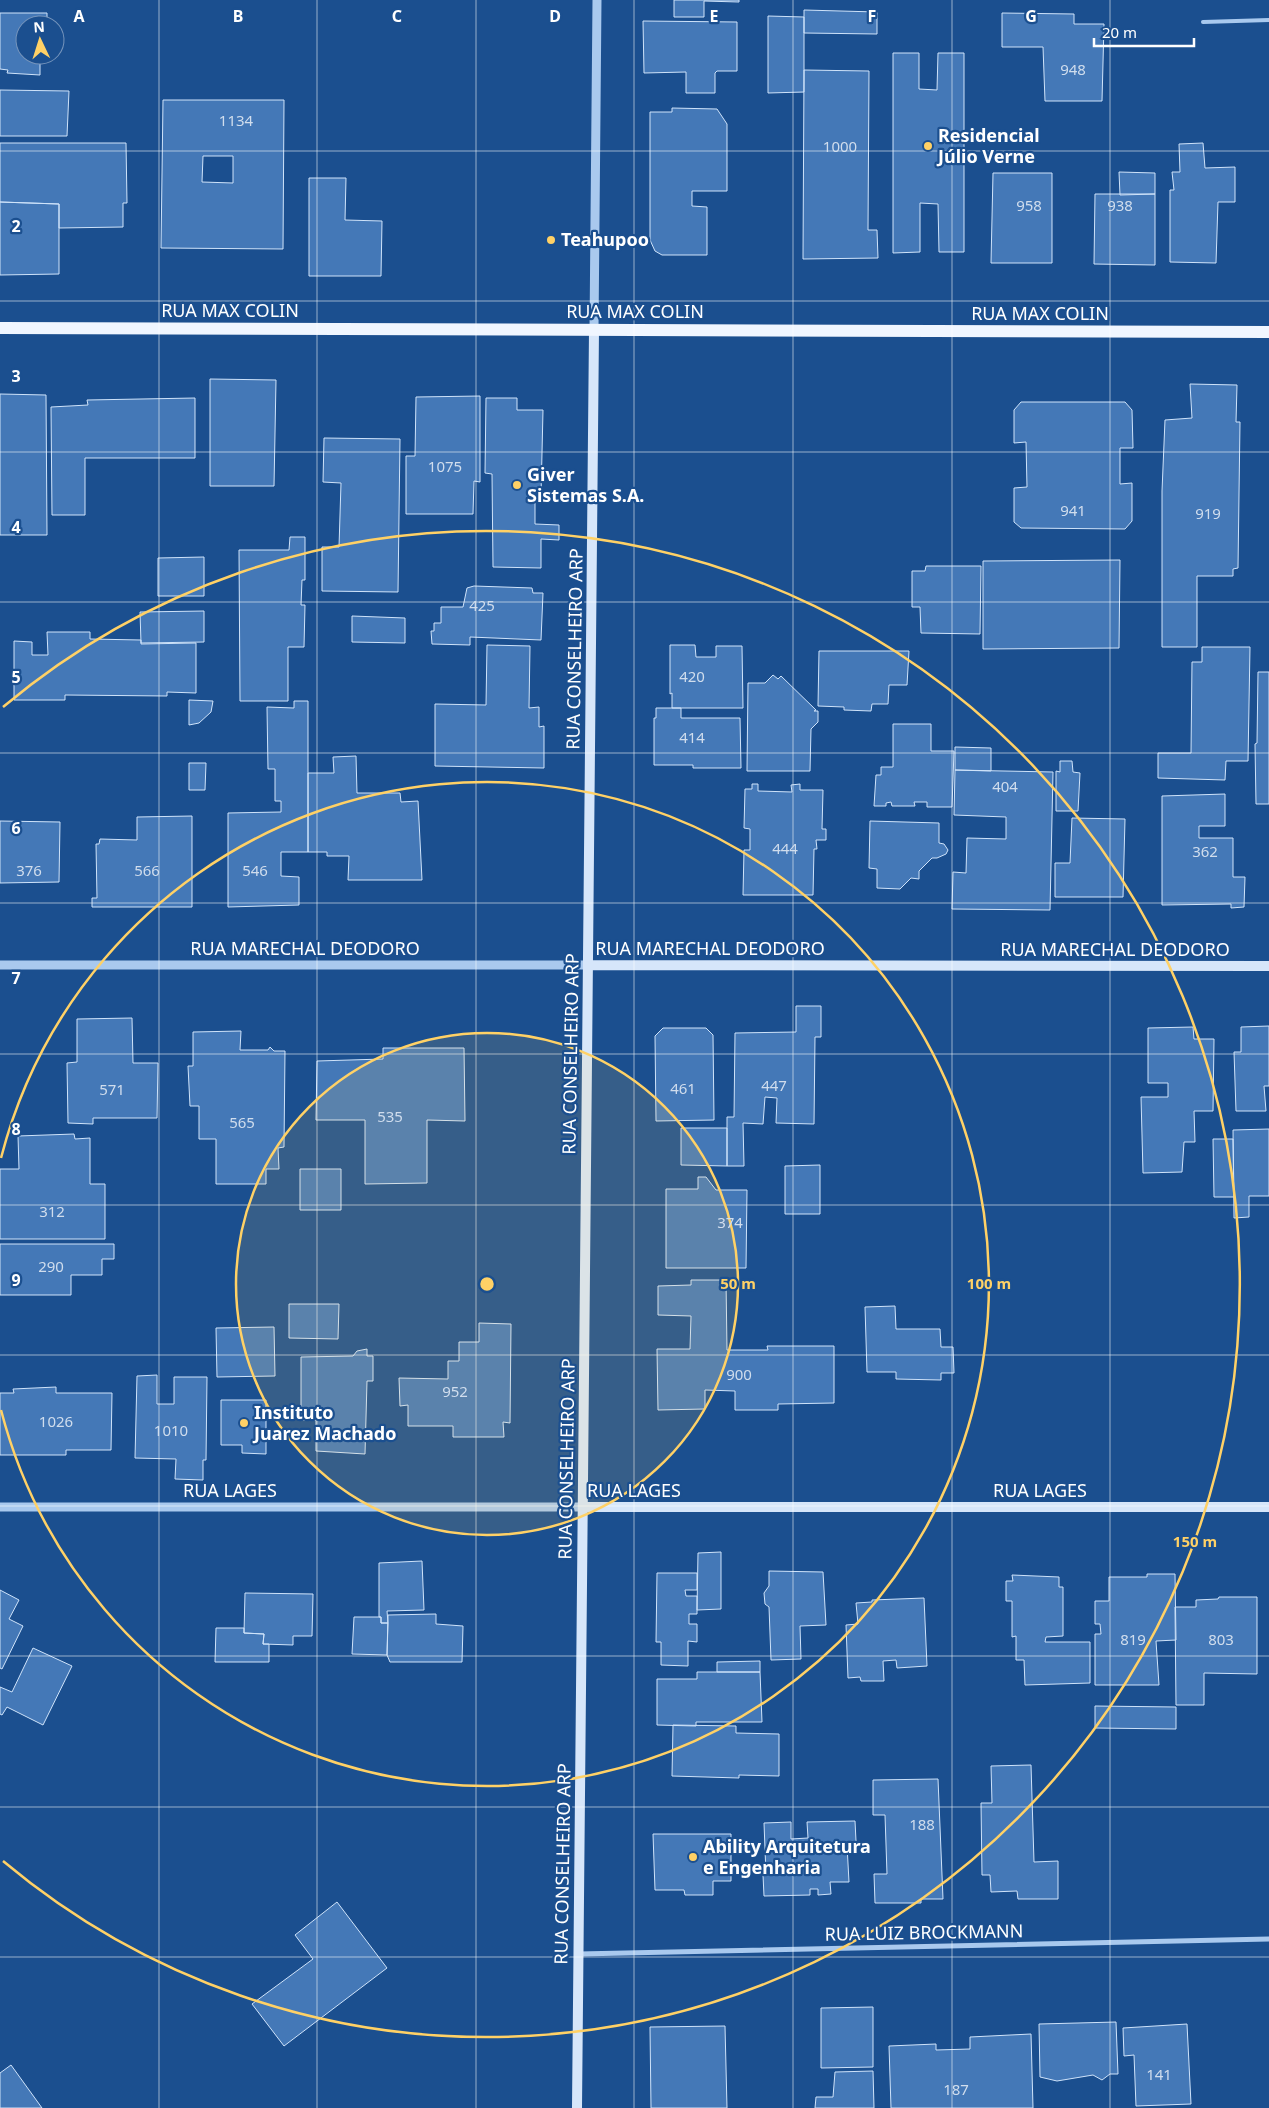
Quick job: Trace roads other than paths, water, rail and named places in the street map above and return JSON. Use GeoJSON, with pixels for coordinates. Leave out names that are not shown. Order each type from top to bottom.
{"type":"FeatureCollection","features":[{"type":"Feature","properties":{"kind":"main road","name":"RUA MAX COLIN"},"geometry":{"type":"LineString","coordinates":[[0,328],[1269,332]]}},
{"type":"Feature","properties":{"kind":"main road","name":"RUA CONSELHEIRO ARP"},"geometry":{"type":"LineString","coordinates":[[577,2108],[594,330]]}},
{"type":"Feature","properties":{"kind":"main road","name":"RUA MARECHAL DEODORO"},"geometry":{"type":"LineString","coordinates":[[588,965],[1269,966]]}},
{"type":"Feature","properties":{"kind":"main road","name":"RUA LAGES"},"geometry":{"type":"LineString","coordinates":[[583,1507],[1269,1507]]}},
{"type":"Feature","properties":{"kind":"street","name":"RUA CONSELHEIRO ARP"},"geometry":{"type":"LineString","coordinates":[[594,330],[598,0]]}},
{"type":"Feature","properties":{"kind":"street","name":"RUA MARECHAL DEODORO"},"geometry":{"type":"LineString","coordinates":[[0,965],[588,965]]}},
{"type":"Feature","properties":{"kind":"street","name":"RUA LAGES"},"geometry":{"type":"LineString","coordinates":[[0,1507],[583,1507]]}},
{"type":"Feature","properties":{"kind":"street","name":"RUA LUIZ BROCKMANN"},"geometry":{"type":"LineString","coordinates":[[579,1954],[1269,1939]]}},
{"type":"Feature","properties":{"kind":"lane"},"geometry":{"type":"LineString","coordinates":[[1203,22],[1269,20]]}},
{"type":"Feature","properties":{"kind":"place","name":"Residencial Júlio Verne"},"geometry":{"type":"Point","coordinates":[928,146]}},
{"type":"Feature","properties":{"kind":"place","name":"Teahupoo"},"geometry":{"type":"Point","coordinates":[551,240]}},
{"type":"Feature","properties":{"kind":"place","name":"Giver Sistemas S.A."},"geometry":{"type":"Point","coordinates":[517,485]}},
{"type":"Feature","properties":{"kind":"place","name":"Instituto Juarez Machado"},"geometry":{"type":"Point","coordinates":[244,1423]}},
{"type":"Feature","properties":{"kind":"place","name":"Ability Arquitetura e Engenharia"},"geometry":{"type":"Point","coordinates":[693,1857]}}]}
